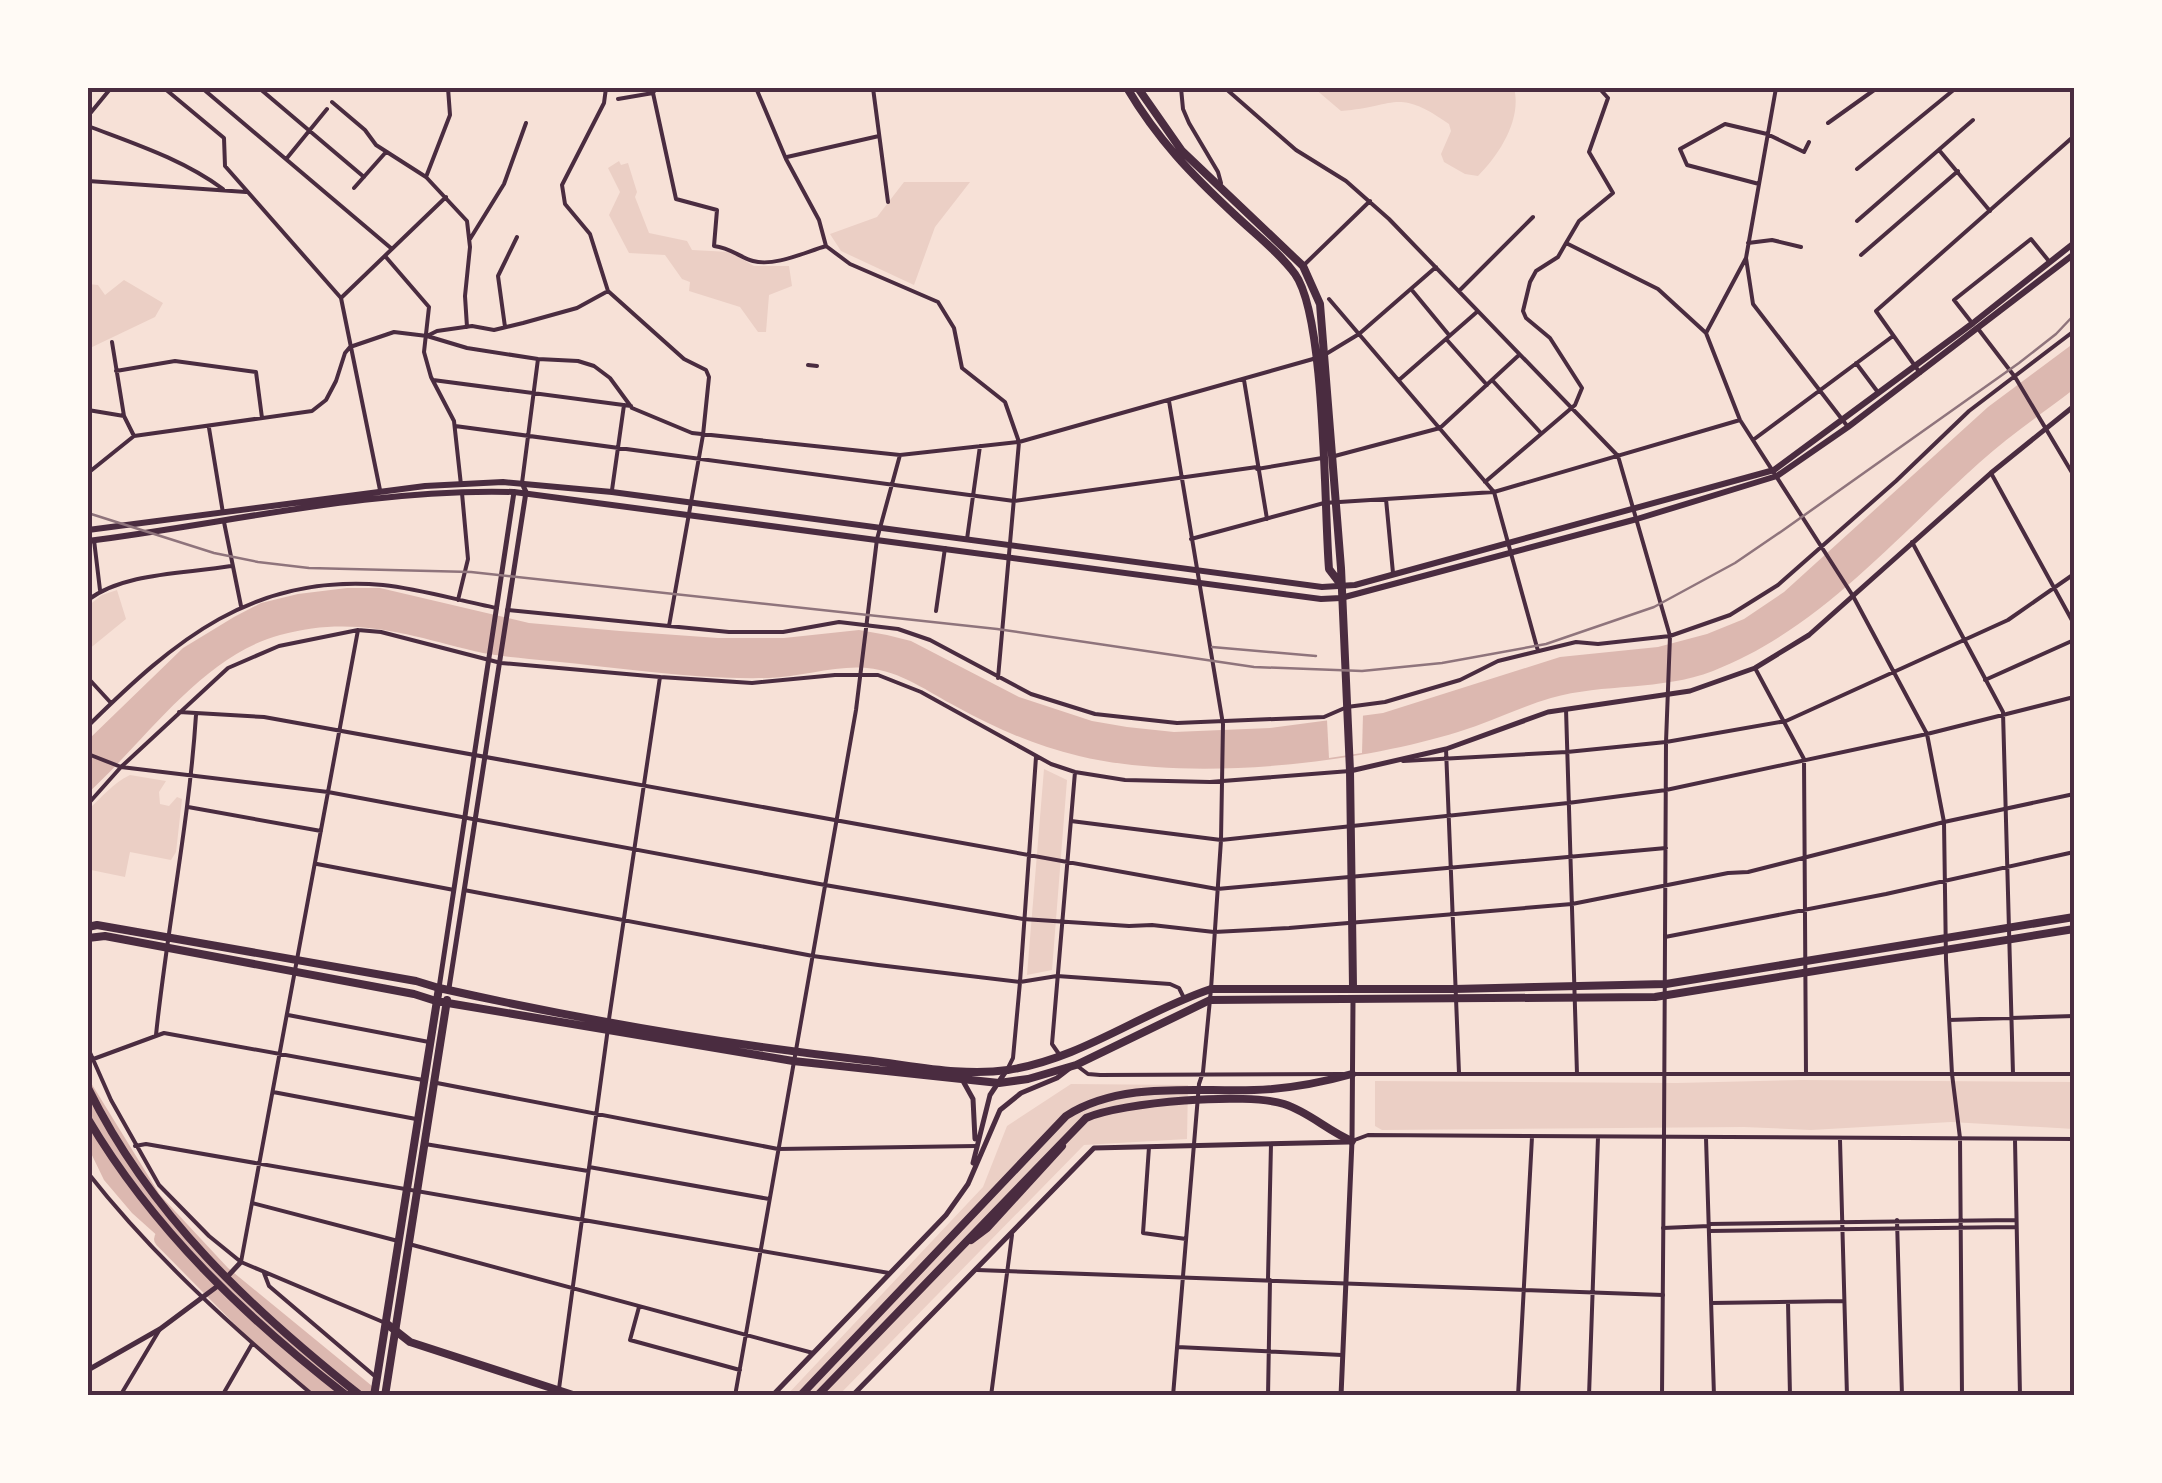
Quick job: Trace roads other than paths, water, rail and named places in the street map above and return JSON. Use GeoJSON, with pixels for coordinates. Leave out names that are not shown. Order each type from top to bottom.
{"type":"FeatureCollection","features":[{"type":"Feature","properties":{"kind":"main road"},"geometry":{"type":"LineString","coordinates":[[1127,88],[1152,130],[1179,162],[1295,274],[1308,299],[1334,457],[1350,771],[1354,987]]}},
{"type":"Feature","properties":{"kind":"main road"},"geometry":{"type":"LineString","coordinates":[[1138,88],[1182,151],[1302,266],[1320,304],[1329,569],[1342,586]]}},
{"type":"Feature","properties":{"kind":"main road"},"geometry":{"type":"LineString","coordinates":[[1976,326],[2074,242]]}},
{"type":"Feature","properties":{"kind":"main road"},"geometry":{"type":"LineString","coordinates":[[88,530],[381,495],[522,484],[612,492],[1322,588],[1342,586],[1637,519],[1775,473],[1848,427],[1918,369],[2074,254]]}},
{"type":"Feature","properties":{"kind":"main road"},"geometry":{"type":"LineString","coordinates":[[461,489],[526,492],[1341,598],[1636,509],[1775,473],[1878,393],[1918,369]]}},
{"type":"Feature","properties":{"kind":"main road"},"geometry":{"type":"LineString","coordinates":[[91,540],[223,515]]}},
{"type":"Feature","properties":{"kind":"main road"},"geometry":{"type":"LineString","coordinates":[[88,927],[168,936],[794,1057],[962,1072],[1007,1070],[1061,1057],[1211,989],[1666,984],[2074,917]]}},
{"type":"Feature","properties":{"kind":"main road"},"geometry":{"type":"LineString","coordinates":[[88,938],[105,936],[166,947],[607,1032],[999,1083],[1028,1079],[1076,1064],[1210,1000],[1666,996],[2074,929]]}},
{"type":"Feature","properties":{"kind":"main road"},"geometry":{"type":"LineString","coordinates":[[389,1395],[406,1188],[436,1001],[443,989]]}},
{"type":"Feature","properties":{"kind":"main road"},"geometry":{"type":"LineString","coordinates":[[374,1396],[436,1083],[447,1003],[443,989]]}},
{"type":"Feature","properties":{"kind":"main road"},"geometry":{"type":"LineString","coordinates":[[817,1396],[1084,1120],[1120,1107],[1255,1095],[1352,1074]]}},
{"type":"Feature","properties":{"kind":"main road"},"geometry":{"type":"LineString","coordinates":[[800,1396],[1066,1116],[1082,1106],[1120,1096],[1179,1090],[1255,1095],[1299,1110],[1352,1142]]}},
{"type":"Feature","properties":{"kind":"main road"},"geometry":{"type":"LineString","coordinates":[[89,1091],[145,1186],[196,1250],[345,1391]]}},
{"type":"Feature","properties":{"kind":"main road"},"geometry":{"type":"LineString","coordinates":[[88,1119],[126,1179],[179,1244],[240,1305],[345,1391],[362,1396]]}},
{"type":"Feature","properties":{"kind":"main road"},"geometry":{"type":"LineString","coordinates":[[387,1324],[410,1342],[576,1396]]}},
{"type":"Feature","properties":{"kind":"street"},"geometry":{"type":"LineString","coordinates":[[88,116],[111,88]]}},
{"type":"Feature","properties":{"kind":"street"},"geometry":{"type":"LineString","coordinates":[[164,88],[224,138],[225,166],[340,298],[381,495]]}},
{"type":"Feature","properties":{"kind":"street"},"geometry":{"type":"LineString","coordinates":[[202,88],[392,249]]}},
{"type":"Feature","properties":{"kind":"street"},"geometry":{"type":"LineString","coordinates":[[259,88],[364,177]]}},
{"type":"Feature","properties":{"kind":"street"},"geometry":{"type":"LineString","coordinates":[[426,177],[450,114],[448,88]]}},
{"type":"Feature","properties":{"kind":"street"},"geometry":{"type":"LineString","coordinates":[[606,88],[604,103],[566,176],[562,193],[570,212],[590,234],[608,291],[709,376],[703,435],[669,626]]}},
{"type":"Feature","properties":{"kind":"street"},"geometry":{"type":"LineString","coordinates":[[756,88],[785,158],[819,220],[826,246],[850,264],[938,302],[954,328],[962,368],[1005,402],[1018,442],[998,678]]}},
{"type":"Feature","properties":{"kind":"street"},"geometry":{"type":"LineString","coordinates":[[873,88],[888,202]]}},
{"type":"Feature","properties":{"kind":"street"},"geometry":{"type":"LineString","coordinates":[[1181,88],[1183,109],[1218,172],[1220,187]]}},
{"type":"Feature","properties":{"kind":"street"},"geometry":{"type":"LineString","coordinates":[[1225,88],[1296,150],[1370,201],[1436,267],[1618,456],[1636,509],[1670,636],[1662,1396]]}},
{"type":"Feature","properties":{"kind":"street"},"geometry":{"type":"LineString","coordinates":[[1486,482],[1571,408],[1582,388],[1550,338],[1523,311],[1536,271],[1558,257],[1579,221],[1612,194],[1589,152],[1608,98],[1599,88]]}},
{"type":"Feature","properties":{"kind":"street"},"geometry":{"type":"LineString","coordinates":[[1776,88],[1746,258],[1757,312],[1848,427]]}},
{"type":"Feature","properties":{"kind":"street"},"geometry":{"type":"LineString","coordinates":[[1828,123],[1877,88]]}},
{"type":"Feature","properties":{"kind":"street"},"geometry":{"type":"LineString","coordinates":[[1856,170],[1956,88]]}},
{"type":"Feature","properties":{"kind":"street"},"geometry":{"type":"LineString","coordinates":[[618,99],[654,90],[676,198],[717,210],[714,246],[731,248],[753,261],[779,260],[826,246]]}},
{"type":"Feature","properties":{"kind":"street"},"geometry":{"type":"LineString","coordinates":[[332,102],[386,152],[426,177],[467,221],[468,327]]}},
{"type":"Feature","properties":{"kind":"street"},"geometry":{"type":"LineString","coordinates":[[287,158],[327,108]]}},
{"type":"Feature","properties":{"kind":"street"},"geometry":{"type":"LineString","coordinates":[[1857,221],[1973,120]]}},
{"type":"Feature","properties":{"kind":"street"},"geometry":{"type":"LineString","coordinates":[[470,239],[504,184],[526,124]]}},
{"type":"Feature","properties":{"kind":"street"},"geometry":{"type":"LineString","coordinates":[[1758,184],[1687,165],[1680,149],[1726,124],[1767,134],[1804,152],[1809,142]]}},
{"type":"Feature","properties":{"kind":"street"},"geometry":{"type":"LineString","coordinates":[[88,126],[174,159],[223,189]]}},
{"type":"Feature","properties":{"kind":"street"},"geometry":{"type":"LineString","coordinates":[[785,158],[880,136]]}},
{"type":"Feature","properties":{"kind":"street"},"geometry":{"type":"LineString","coordinates":[[1918,369],[1876,311],[2074,136]]}},
{"type":"Feature","properties":{"kind":"street"},"geometry":{"type":"LineString","coordinates":[[1939,150],[1990,211]]}},
{"type":"Feature","properties":{"kind":"street"},"geometry":{"type":"LineString","coordinates":[[354,188],[386,152]]}},
{"type":"Feature","properties":{"kind":"street"},"geometry":{"type":"LineString","coordinates":[[1861,254],[1958,171]]}},
{"type":"Feature","properties":{"kind":"street"},"geometry":{"type":"LineString","coordinates":[[88,181],[246,192]]}},
{"type":"Feature","properties":{"kind":"street"},"geometry":{"type":"LineString","coordinates":[[340,298],[446,197]]}},
{"type":"Feature","properties":{"kind":"street"},"geometry":{"type":"LineString","coordinates":[[1302,266],[1370,201]]}},
{"type":"Feature","properties":{"kind":"street"},"geometry":{"type":"LineString","coordinates":[[1459,291],[1533,216]]}},
{"type":"Feature","properties":{"kind":"street"},"geometry":{"type":"LineString","coordinates":[[506,327],[498,276],[517,237]]}},
{"type":"Feature","properties":{"kind":"street"},"geometry":{"type":"LineString","coordinates":[[2050,262],[2031,238],[1954,300],[2015,376],[2074,476]]}},
{"type":"Feature","properties":{"kind":"street"},"geometry":{"type":"LineString","coordinates":[[1748,243],[1772,240],[1801,247]]}},
{"type":"Feature","properties":{"kind":"street"},"geometry":{"type":"LineString","coordinates":[[1566,243],[1658,290],[1706,333],[1740,420],[1853,596],[1927,734],[1944,822],[1945,952],[1960,1138],[1962,1396]]}},
{"type":"Feature","properties":{"kind":"street"},"geometry":{"type":"LineString","coordinates":[[385,256],[429,308],[424,352],[455,426],[468,559],[458,600]]}},
{"type":"Feature","properties":{"kind":"street"},"geometry":{"type":"LineString","coordinates":[[1706,333],[1746,258]]}},
{"type":"Feature","properties":{"kind":"street"},"geometry":{"type":"LineString","coordinates":[[433,380],[628,406],[679,430],[703,435],[900,455],[1018,442],[1310,362],[1359,334],[1436,267]]}},
{"type":"Feature","properties":{"kind":"street"},"geometry":{"type":"LineString","coordinates":[[1411,289],[1487,385]]}},
{"type":"Feature","properties":{"kind":"street"},"geometry":{"type":"LineString","coordinates":[[427,336],[468,327],[494,330],[578,308],[608,291]]}},
{"type":"Feature","properties":{"kind":"street"},"geometry":{"type":"LineString","coordinates":[[1328,299],[1494,492],[1538,652]]}},
{"type":"Feature","properties":{"kind":"street"},"geometry":{"type":"LineString","coordinates":[[1399,380],[1478,311]]}},
{"type":"Feature","properties":{"kind":"street"},"geometry":{"type":"LineString","coordinates":[[507,610],[729,632],[784,632],[838,622],[898,629],[930,640],[1031,694],[1095,714],[1223,726],[1324,717],[1347,707],[1424,692],[1476,674],[1488,664],[1576,642],[1598,644],[1670,636],[1730,615],[1778,585],[1969,411],[2074,331]]}},
{"type":"Feature","properties":{"kind":"street"},"geometry":{"type":"LineString","coordinates":[[88,473],[134,436],[293,416],[321,406],[350,346],[394,332],[427,336],[456,346],[594,366],[610,378],[628,406],[612,492]]}},
{"type":"Feature","properties":{"kind":"street"},"geometry":{"type":"LineString","coordinates":[[1752,440],[1893,336]]}},
{"type":"Feature","properties":{"kind":"street"},"geometry":{"type":"LineString","coordinates":[[112,342],[124,416],[134,436]]}},
{"type":"Feature","properties":{"kind":"street"},"geometry":{"type":"LineString","coordinates":[[455,426],[1014,502],[1334,457],[1440,428],[1520,355]]}},
{"type":"Feature","properties":{"kind":"street"},"geometry":{"type":"LineString","coordinates":[[443,989],[464,890],[501,663],[526,492],[522,484],[538,359]]}},
{"type":"Feature","properties":{"kind":"street"},"geometry":{"type":"LineString","coordinates":[[116,371],[175,361],[256,372],[262,418]]}},
{"type":"Feature","properties":{"kind":"street"},"geometry":{"type":"LineString","coordinates":[[1856,363],[1878,393]]}},
{"type":"Feature","properties":{"kind":"street"},"geometry":{"type":"LineString","coordinates":[[808,365],[817,366]]}},
{"type":"Feature","properties":{"kind":"street"},"geometry":{"type":"LineString","coordinates":[[1244,380],[1267,519]]}},
{"type":"Feature","properties":{"kind":"street"},"geometry":{"type":"LineString","coordinates":[[1492,380],[1541,433]]}},
{"type":"Feature","properties":{"kind":"street"},"geometry":{"type":"LineString","coordinates":[[1169,401],[1223,726],[1221,840],[1211,989],[1203,1072],[1198,1084],[1173,1396]]}},
{"type":"Feature","properties":{"kind":"street"},"geometry":{"type":"LineString","coordinates":[[88,804],[228,668],[280,646],[358,630],[381,632],[501,663],[660,678],[752,683],[862,671],[921,692],[1036,757],[1075,772],[1165,783],[1222,782],[1350,771],[1402,761],[1566,708],[1667,695],[1724,681],[1755,668],[1809,634],[1990,473],[2074,406]]}},
{"type":"Feature","properties":{"kind":"street"},"geometry":{"type":"LineString","coordinates":[[88,410],[124,416]]}},
{"type":"Feature","properties":{"kind":"street"},"geometry":{"type":"LineString","coordinates":[[1192,539],[1324,503],[1494,492],[1740,420]]}},
{"type":"Feature","properties":{"kind":"street"},"geometry":{"type":"LineString","coordinates":[[209,427],[241,606]]}},
{"type":"Feature","properties":{"kind":"street"},"geometry":{"type":"LineString","coordinates":[[967,539],[980,446]]}},
{"type":"Feature","properties":{"kind":"street"},"geometry":{"type":"LineString","coordinates":[[735,1396],[862,671],[877,539],[900,455]]}},
{"type":"Feature","properties":{"kind":"street"},"geometry":{"type":"LineString","coordinates":[[2067,464],[2074,461]]}},
{"type":"Feature","properties":{"kind":"street"},"geometry":{"type":"LineString","coordinates":[[1990,473],[2074,624]]}},
{"type":"Feature","properties":{"kind":"street"},"geometry":{"type":"LineString","coordinates":[[443,989],[464,817],[514,492],[522,484]]}},
{"type":"Feature","properties":{"kind":"street"},"geometry":{"type":"LineString","coordinates":[[1386,499],[1393,575]]}},
{"type":"Feature","properties":{"kind":"street"},"geometry":{"type":"LineString","coordinates":[[91,540],[100,591]]}},
{"type":"Feature","properties":{"kind":"street"},"geometry":{"type":"LineString","coordinates":[[1912,542],[2003,712],[2013,1074]]}},
{"type":"Feature","properties":{"kind":"street"},"geometry":{"type":"LineString","coordinates":[[936,611],[945,548]]}},
{"type":"Feature","properties":{"kind":"street"},"geometry":{"type":"LineString","coordinates":[[88,600],[100,591],[139,580],[232,566]]}},
{"type":"Feature","properties":{"kind":"street"},"geometry":{"type":"LineString","coordinates":[[1402,761],[1666,742],[1786,721],[2008,620],[2074,574]]}},
{"type":"Feature","properties":{"kind":"street"},"geometry":{"type":"LineString","coordinates":[[88,726],[164,654],[241,606],[302,590],[356,585],[385,586],[497,608]]}},
{"type":"Feature","properties":{"kind":"street"},"geometry":{"type":"LineString","coordinates":[[88,1370],[160,1330],[206,1296],[238,1265],[317,864],[358,630]]}},
{"type":"Feature","properties":{"kind":"street"},"geometry":{"type":"LineString","coordinates":[[1985,680],[2074,640]]}},
{"type":"Feature","properties":{"kind":"street"},"geometry":{"type":"LineString","coordinates":[[1755,668],[1804,759],[1806,1074]]}},
{"type":"Feature","properties":{"kind":"street"},"geometry":{"type":"LineString","coordinates":[[88,678],[111,703]]}},
{"type":"Feature","properties":{"kind":"street"},"geometry":{"type":"LineString","coordinates":[[558,1393],[660,678]]}},
{"type":"Feature","properties":{"kind":"street"},"geometry":{"type":"LineString","coordinates":[[1071,821],[1221,840],[1568,803],[1666,790],[1927,734],[2074,697]]}},
{"type":"Feature","properties":{"kind":"street"},"geometry":{"type":"LineString","coordinates":[[1566,708],[1578,1074]]}},
{"type":"Feature","properties":{"kind":"street"},"geometry":{"type":"LineString","coordinates":[[179,712],[264,718],[1217,889],[1666,848]]}},
{"type":"Feature","properties":{"kind":"street"},"geometry":{"type":"LineString","coordinates":[[156,1036],[192,776],[196,715]]}},
{"type":"Feature","properties":{"kind":"street"},"geometry":{"type":"LineString","coordinates":[[1446,748],[1459,1074]]}},
{"type":"Feature","properties":{"kind":"street"},"geometry":{"type":"LineString","coordinates":[[88,754],[121,768],[328,792],[1023,918],[1214,932],[1572,904],[1806,858],[2074,794]]}},
{"type":"Feature","properties":{"kind":"street"},"geometry":{"type":"LineString","coordinates":[[970,1176],[989,1098],[1012,1058],[1036,757]]}},
{"type":"Feature","properties":{"kind":"street"},"geometry":{"type":"LineString","coordinates":[[1061,1057],[1052,1044],[1075,772]]}},
{"type":"Feature","properties":{"kind":"street"},"geometry":{"type":"LineString","coordinates":[[188,807],[322,832]]}},
{"type":"Feature","properties":{"kind":"street"},"geometry":{"type":"LineString","coordinates":[[1664,936],[1946,882],[2074,852]]}},
{"type":"Feature","properties":{"kind":"street"},"geometry":{"type":"LineString","coordinates":[[317,864],[454,890]]}},
{"type":"Feature","properties":{"kind":"street"},"geometry":{"type":"LineString","coordinates":[[464,890],[813,956],[1020,982],[1057,976],[1170,984],[1179,988],[1184,998]]}},
{"type":"Feature","properties":{"kind":"street"},"geometry":{"type":"LineString","coordinates":[[1341,1396],[1354,987]]}},
{"type":"Feature","properties":{"kind":"street"},"geometry":{"type":"LineString","coordinates":[[288,1015],[429,1042]]}},
{"type":"Feature","properties":{"kind":"street"},"geometry":{"type":"LineString","coordinates":[[1949,1020],[2074,1016]]}},
{"type":"Feature","properties":{"kind":"street"},"geometry":{"type":"LineString","coordinates":[[90,1060],[164,1033],[423,1080]]}},
{"type":"Feature","properties":{"kind":"street"},"geometry":{"type":"LineString","coordinates":[[88,1048],[90,1060],[159,1185],[238,1265],[264,1272],[387,1324]]}},
{"type":"Feature","properties":{"kind":"street"},"geometry":{"type":"LineString","coordinates":[[772,1396],[946,1215],[970,1176],[1000,1110],[1010,1100],[1057,1078],[1076,1064],[1088,1074],[1100,1075],[2074,1074]]}},
{"type":"Feature","properties":{"kind":"street"},"geometry":{"type":"LineString","coordinates":[[963,1081],[973,1099],[976,1146]]}},
{"type":"Feature","properties":{"kind":"street"},"geometry":{"type":"LineString","coordinates":[[436,1083],[778,1148],[976,1146]]}},
{"type":"Feature","properties":{"kind":"street"},"geometry":{"type":"LineString","coordinates":[[273,1092],[417,1120]]}},
{"type":"Feature","properties":{"kind":"street"},"geometry":{"type":"LineString","coordinates":[[853,1394],[1094,1148],[1352,1142],[1368,1135],[2074,1139]]}},
{"type":"Feature","properties":{"kind":"street"},"geometry":{"type":"LineString","coordinates":[[1518,1396],[1532,1137]]}},
{"type":"Feature","properties":{"kind":"street"},"geometry":{"type":"LineString","coordinates":[[1589,1396],[1598,1138]]}},
{"type":"Feature","properties":{"kind":"street"},"geometry":{"type":"LineString","coordinates":[[1706,1138],[1714,1396]]}},
{"type":"Feature","properties":{"kind":"street"},"geometry":{"type":"LineString","coordinates":[[1840,1138],[1846,1396]]}},
{"type":"Feature","properties":{"kind":"street"},"geometry":{"type":"LineString","coordinates":[[2014,1139],[2020,1396]]}},
{"type":"Feature","properties":{"kind":"street"},"geometry":{"type":"LineString","coordinates":[[424,1143],[769,1199]]}},
{"type":"Feature","properties":{"kind":"street"},"geometry":{"type":"LineString","coordinates":[[135,1146],[146,1144],[260,1162],[890,1274]]}},
{"type":"Feature","properties":{"kind":"street"},"geometry":{"type":"LineString","coordinates":[[1268,1396],[1271,1144]]}},
{"type":"Feature","properties":{"kind":"street"},"geometry":{"type":"LineString","coordinates":[[1150,1147],[1143,1233],[1187,1238]]}},
{"type":"Feature","properties":{"kind":"street"},"geometry":{"type":"LineString","coordinates":[[88,1173],[119,1213],[252,1344],[314,1396]]}},
{"type":"Feature","properties":{"kind":"street"},"geometry":{"type":"LineString","coordinates":[[252,1203],[813,1354]]}},
{"type":"Feature","properties":{"kind":"street"},"geometry":{"type":"LineString","coordinates":[[1663,1228],[1958,1219],[2016,1224]]}},
{"type":"Feature","properties":{"kind":"street"},"geometry":{"type":"LineString","coordinates":[[1897,1220],[1902,1396]]}},
{"type":"Feature","properties":{"kind":"street"},"geometry":{"type":"LineString","coordinates":[[1709,1227],[1958,1228],[2016,1224]]}},
{"type":"Feature","properties":{"kind":"street"},"geometry":{"type":"LineString","coordinates":[[991,1396],[1012,1230]]}},
{"type":"Feature","properties":{"kind":"street"},"geometry":{"type":"LineString","coordinates":[[972,1270],[1662,1294]]}},
{"type":"Feature","properties":{"kind":"street"},"geometry":{"type":"LineString","coordinates":[[264,1272],[270,1286],[377,1378]]}},
{"type":"Feature","properties":{"kind":"street"},"geometry":{"type":"LineString","coordinates":[[1711,1304],[1844,1301]]}},
{"type":"Feature","properties":{"kind":"street"},"geometry":{"type":"LineString","coordinates":[[1788,1302],[1790,1396]]}},
{"type":"Feature","properties":{"kind":"street"},"geometry":{"type":"LineString","coordinates":[[639,1307],[630,1340],[740,1370]]}},
{"type":"Feature","properties":{"kind":"street"},"geometry":{"type":"LineString","coordinates":[[120,1396],[160,1330]]}},
{"type":"Feature","properties":{"kind":"street"},"geometry":{"type":"LineString","coordinates":[[222,1396],[252,1344]]}},
{"type":"Feature","properties":{"kind":"street"},"geometry":{"type":"LineString","coordinates":[[1177,1347],[1342,1355]]}},
{"type":"Feature","properties":{"kind":"street"},"geometry":{"type":"LineString","coordinates":[[853,1394],[870,1396]]}},
{"type":"Feature","properties":{"kind":"waterway"},"geometry":{"type":"LineString","coordinates":[[163,1239],[264,1341],[331,1396]]}},
{"type":"Feature","properties":{"kind":"railway"},"geometry":{"type":"LineString","coordinates":[[88,513],[214,553],[258,562],[309,568],[471,572],[997,629],[1254,667],[1362,671],[1442,663],[1546,644],[1654,607],[1735,563],[1782,531],[2019,363],[2074,315]]}},
{"type":"Feature","properties":{"kind":"railway"},"geometry":{"type":"LineString","coordinates":[[1212,647],[1316,656]]}}]}
